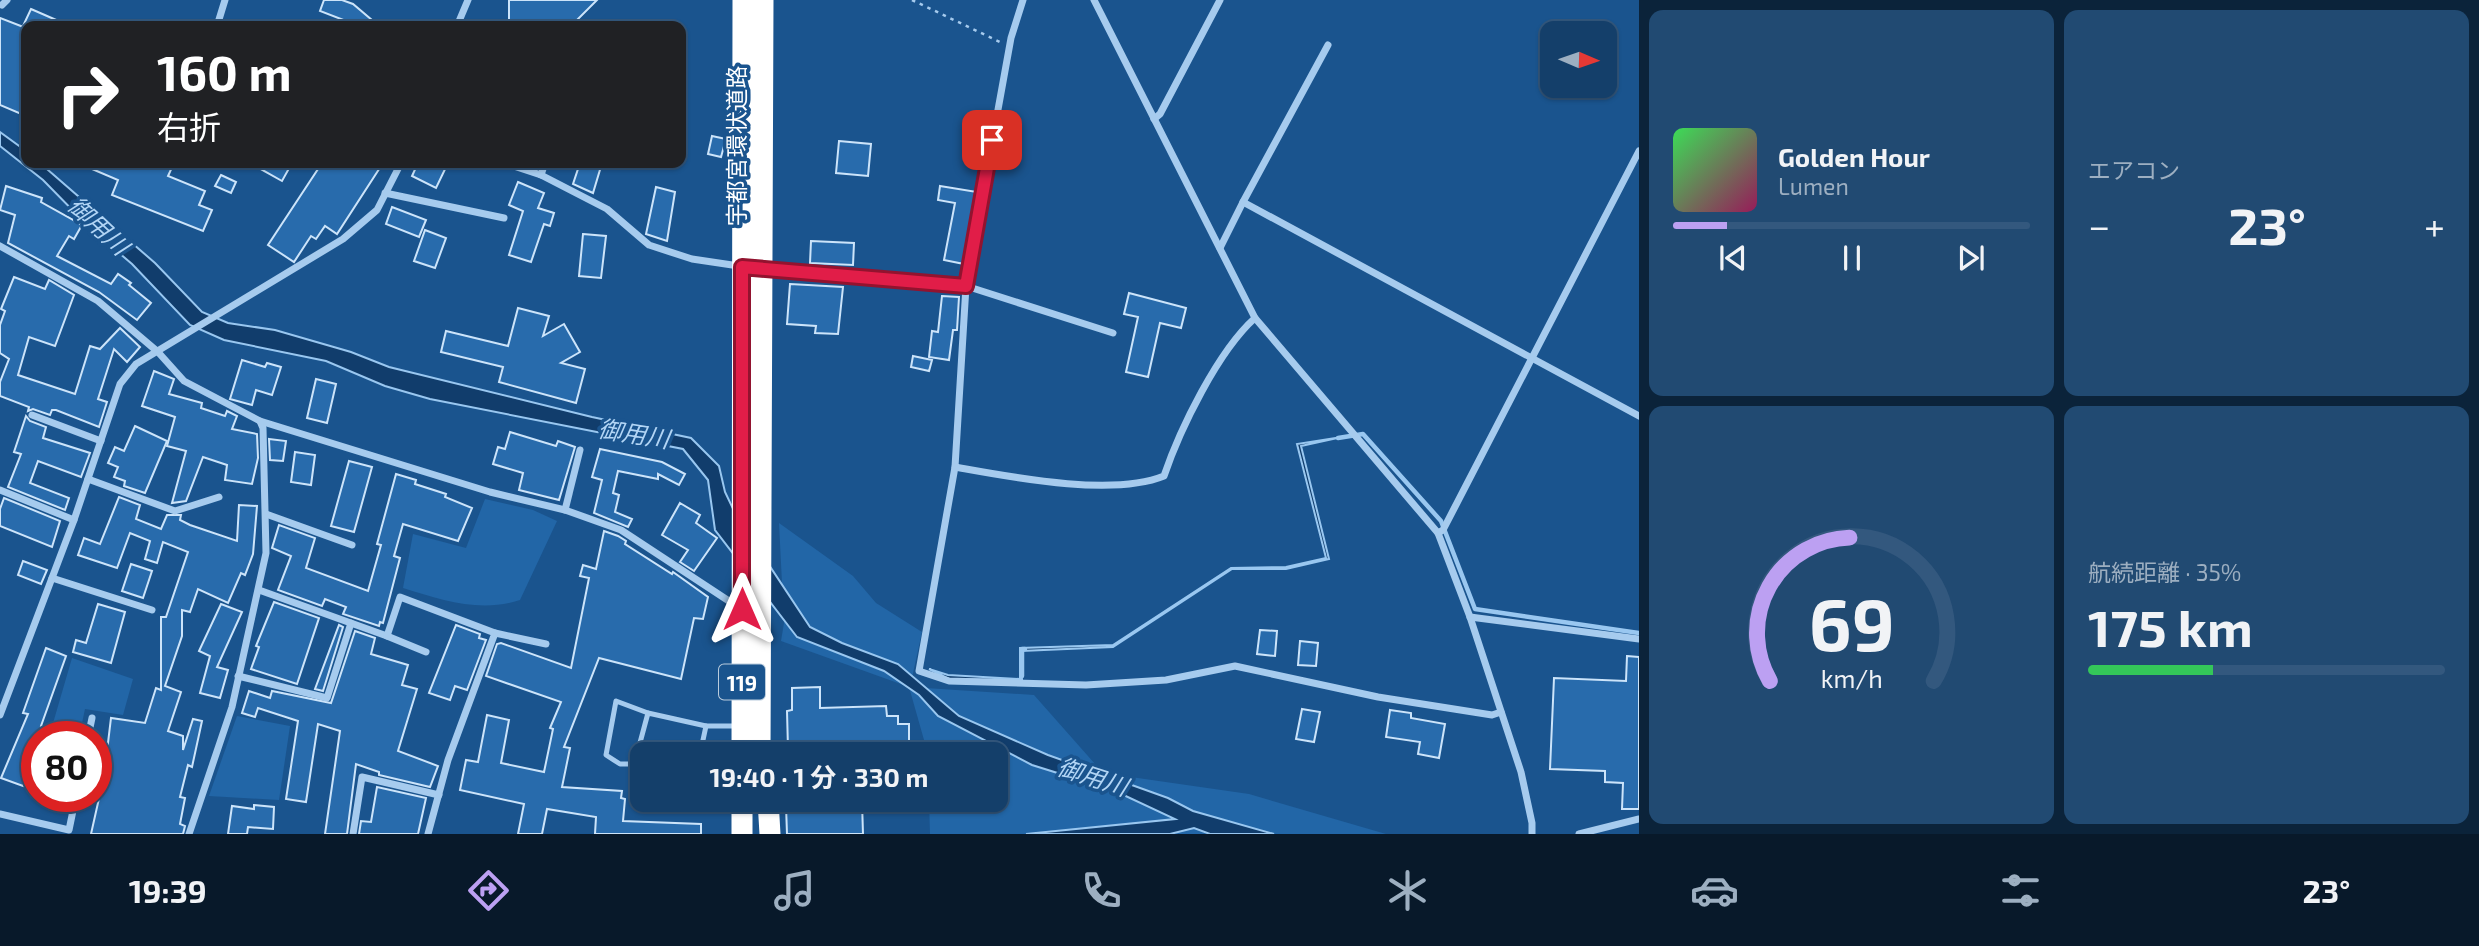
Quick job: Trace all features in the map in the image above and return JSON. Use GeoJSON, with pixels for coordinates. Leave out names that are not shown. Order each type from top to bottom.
{"type":"FeatureCollection","features":[{"type":"Feature","properties":{"kind":"highway","name":"宇都宮環状道路"},"geometry":{"type":"LineString","coordinates":[[742,742],[751,611],[752,484],[752,268],[743,0]]}},
{"type":"Feature","properties":{"kind":"highway","name":"宇都宮環状道路"},"geometry":{"type":"LineString","coordinates":[[752,268],[763,0]]}},
{"type":"Feature","properties":{"kind":"highway","name":"宇都宮環状道路"},"geometry":{"type":"LineString","coordinates":[[751,611],[761,694],[763,742]]}},
{"type":"Feature","properties":{"kind":"highway"},"geometry":{"type":"LineString","coordinates":[[760,812],[760,834]]}},
{"type":"Feature","properties":{"kind":"highway"},"geometry":{"type":"LineString","coordinates":[[769,812],[770,834]]}},
{"type":"Feature","properties":{"kind":"street"},"geometry":{"type":"LineString","coordinates":[[220,21],[225,0]]}},
{"type":"Feature","properties":{"kind":"street"},"geometry":{"type":"LineString","coordinates":[[459,21],[468,0]]}},
{"type":"Feature","properties":{"kind":"street"},"geometry":{"type":"LineString","coordinates":[[1023,0],[1010,47],[966,286],[956,467],[919,671],[948,681],[1086,685],[1166,680],[1235,666],[1378,697],[1492,715],[1501,712]]}},
{"type":"Feature","properties":{"kind":"street"},"geometry":{"type":"LineString","coordinates":[[1094,0],[1255,318],[1438,533],[1470,617],[1521,772],[1532,834]]}},
{"type":"Feature","properties":{"kind":"street"},"geometry":{"type":"LineString","coordinates":[[1154,119],[1160,114],[1220,0]]}},
{"type":"Feature","properties":{"kind":"street"},"geometry":{"type":"LineString","coordinates":[[1220,248],[1328,45]]}},
{"type":"Feature","properties":{"kind":"street"},"geometry":{"type":"LineString","coordinates":[[1438,533],[1443,530],[1639,151]]}},
{"type":"Feature","properties":{"kind":"street"},"geometry":{"type":"LineString","coordinates":[[0,715],[74,520],[120,384],[136,364],[344,239],[377,210],[398,168]]}},
{"type":"Feature","properties":{"kind":"street"},"geometry":{"type":"LineString","coordinates":[[520,168],[541,175],[607,209],[649,245],[692,259],[752,268],[966,286],[1114,333]]}},
{"type":"Feature","properties":{"kind":"street"},"geometry":{"type":"LineString","coordinates":[[541,175],[543,168]]}},
{"type":"Feature","properties":{"kind":"street"},"geometry":{"type":"LineString","coordinates":[[385,193],[504,218]]}},
{"type":"Feature","properties":{"kind":"street"},"geometry":{"type":"LineString","coordinates":[[1243,202],[1639,416]]}},
{"type":"Feature","properties":{"kind":"street"},"geometry":{"type":"LineString","coordinates":[[1,249],[98,301],[158,352],[184,381],[260,421],[490,492],[565,510],[621,530],[751,611]]}},
{"type":"Feature","properties":{"kind":"street"},"geometry":{"type":"LineString","coordinates":[[956,467],[1036,482],[1143,484],[1164,476],[1178,436],[1206,384],[1255,318]]}},
{"type":"Feature","properties":{"kind":"street"},"geometry":{"type":"LineString","coordinates":[[32,415],[101,441]]}},
{"type":"Feature","properties":{"kind":"street"},"geometry":{"type":"LineString","coordinates":[[188,834],[232,707],[266,553],[263,428],[260,421]]}},
{"type":"Feature","properties":{"kind":"street"},"geometry":{"type":"LineString","coordinates":[[565,510],[580,450]]}},
{"type":"Feature","properties":{"kind":"street"},"geometry":{"type":"LineString","coordinates":[[88,479],[175,511],[219,497]]}},
{"type":"Feature","properties":{"kind":"street"},"geometry":{"type":"LineString","coordinates":[[0,490],[74,520]]}},
{"type":"Feature","properties":{"kind":"street"},"geometry":{"type":"LineString","coordinates":[[266,514],[352,545]]}},
{"type":"Feature","properties":{"kind":"street"},"geometry":{"type":"LineString","coordinates":[[52,578],[152,610]]}},
{"type":"Feature","properties":{"kind":"street"},"geometry":{"type":"LineString","coordinates":[[259,590],[426,652]]}},
{"type":"Feature","properties":{"kind":"street"},"geometry":{"type":"LineString","coordinates":[[387,636],[400,597],[495,632],[546,644]]}},
{"type":"Feature","properties":{"kind":"street"},"geometry":{"type":"LineString","coordinates":[[1470,617],[1639,639]]}},
{"type":"Feature","properties":{"kind":"street"},"geometry":{"type":"LineString","coordinates":[[238,676],[327,698],[351,623]]}},
{"type":"Feature","properties":{"kind":"street"},"geometry":{"type":"LineString","coordinates":[[428,834],[448,760],[495,632]]}},
{"type":"Feature","properties":{"kind":"street"},"geometry":{"type":"LineString","coordinates":[[0,683],[11,686]]}},
{"type":"Feature","properties":{"kind":"street"},"geometry":{"type":"LineString","coordinates":[[353,834],[362,776],[439,795]]}},
{"type":"Feature","properties":{"kind":"street"},"geometry":{"type":"LineString","coordinates":[[0,814],[69,830],[73,812]]}},
{"type":"Feature","properties":{"kind":"street"},"geometry":{"type":"LineString","coordinates":[[1579,834],[1639,819]]}},
{"type":"Feature","properties":{"kind":"lane"},"geometry":{"type":"LineString","coordinates":[[630,765],[620,764],[606,755],[616,701],[648,713],[706,726],[742,725]]}},
{"type":"Feature","properties":{"kind":"lane"},"geometry":{"type":"LineString","coordinates":[[640,742],[648,713]]}},
{"type":"Feature","properties":{"kind":"lane"},"geometry":{"type":"LineString","coordinates":[[702,742],[706,726]]}},
{"type":"Feature","properties":{"kind":"path"},"geometry":{"type":"LineString","coordinates":[[912,0],[1010,47]]}},
{"type":"Feature","properties":{"kind":"shaded area"},"geometry":{"type":"Polygon","coordinates":[[[485,499],[533,510],[557,521],[520,600],[505,604],[476,605],[403,588],[413,534],[466,548],[485,499]]]}},
{"type":"Feature","properties":{"kind":"shaded area"},"geometry":{"type":"Polygon","coordinates":[[[779,523],[853,576],[876,603],[922,632],[910,687],[1034,695],[1103,773],[1249,794],[1386,834],[930,834],[929,812],[1008,812],[1008,742],[925,742],[909,687],[781,641],[784,623],[779,523]]]}},
{"type":"Feature","properties":{"kind":"shaded area"},"geometry":{"type":"Polygon","coordinates":[[[72,658],[133,679],[123,715],[85,709],[82,721],[54,721],[72,658]]]}},
{"type":"Feature","properties":{"kind":"shaded area"},"geometry":{"type":"Polygon","coordinates":[[[237,716],[290,726],[279,800],[209,796],[237,716]]]}},
{"type":"Feature","properties":{"kind":"water"},"geometry":{"type":"Polygon","coordinates":[[[0,132],[21,147],[21,163],[0,146],[0,132]]]}},
{"type":"Feature","properties":{"kind":"water","name":"御用川"},"geometry":{"type":"Polygon","coordinates":[[[28,168],[46,168],[155,263],[202,312],[228,323],[275,330],[351,352],[389,367],[592,417],[691,438],[719,466],[725,492],[736,515],[810,627],[842,643],[898,664],[959,716],[1048,755],[1168,798],[1193,811],[1274,834],[1210,834],[1194,828],[1170,834],[1026,834],[1175,819],[1115,791],[1032,765],[1008,752],[1008,742],[988,742],[938,716],[919,695],[884,671],[797,637],[715,530],[708,480],[683,449],[430,399],[385,386],[326,361],[224,340],[190,325],[132,264],[28,168]]]}},
{"type":"Feature","properties":{"kind":"water"},"geometry":{"type":"Polygon","coordinates":[[[1342,437],[1301,446],[1329,559],[1286,569],[1232,569],[1113,647],[1021,651],[1022,680],[949,679],[929,669],[948,675],[1020,679],[1020,648],[1113,645],[1231,568],[1286,567],[1326,558],[1297,444],[1342,437]]]}},
{"type":"Feature","properties":{"kind":"building"},"geometry":{"type":"Polygon","coordinates":[[[324,0],[342,0],[353,4],[373,21],[346,21],[320,11],[324,0]]]}},
{"type":"Feature","properties":{"kind":"building"},"geometry":{"type":"Polygon","coordinates":[[[509,0],[597,0],[576,21],[509,21],[509,0]]]}},
{"type":"Feature","properties":{"kind":"building"},"geometry":{"type":"Polygon","coordinates":[[[31,9],[59,21],[25,21],[31,9]]]}},
{"type":"Feature","properties":{"kind":"building"},"geometry":{"type":"Polygon","coordinates":[[[0,18],[21,26],[21,114],[0,105],[0,18]]]}},
{"type":"Feature","properties":{"kind":"building"},"geometry":{"type":"Polygon","coordinates":[[[712,136],[726,139],[721,157],[708,154],[712,136]]]}},
{"type":"Feature","properties":{"kind":"building"},"geometry":{"type":"Polygon","coordinates":[[[839,141],[871,144],[868,176],[836,173],[839,141]]]}},
{"type":"Feature","properties":{"kind":"building"},"geometry":{"type":"Polygon","coordinates":[[[90,168],[172,168],[168,176],[205,191],[199,205],[212,210],[203,231],[112,195],[118,180],[90,168]]]}},
{"type":"Feature","properties":{"kind":"building"},"geometry":{"type":"Polygon","coordinates":[[[259,168],[289,168],[282,181],[259,168]]]}},
{"type":"Feature","properties":{"kind":"building"},"geometry":{"type":"Polygon","coordinates":[[[319,168],[380,168],[337,234],[325,226],[316,239],[311,236],[294,262],[268,245],[319,168]]]}},
{"type":"Feature","properties":{"kind":"building"},"geometry":{"type":"Polygon","coordinates":[[[416,168],[446,168],[436,188],[412,176],[416,168]]]}},
{"type":"Feature","properties":{"kind":"building"},"geometry":{"type":"Polygon","coordinates":[[[578,168],[600,168],[593,193],[573,184],[578,168]]]}},
{"type":"Feature","properties":{"kind":"building"},"geometry":{"type":"Polygon","coordinates":[[[221,175],[236,182],[231,193],[215,186],[221,175]]]}},
{"type":"Feature","properties":{"kind":"building"},"geometry":{"type":"Polygon","coordinates":[[[518,182],[544,193],[538,208],[554,213],[550,226],[544,224],[531,262],[509,255],[523,211],[509,205],[518,182]]]}},
{"type":"Feature","properties":{"kind":"building"},"geometry":{"type":"Polygon","coordinates":[[[6,186],[42,198],[41,202],[82,225],[74,239],[69,236],[57,256],[111,284],[118,274],[131,283],[129,285],[151,303],[137,320],[99,292],[8,243],[15,215],[0,210],[6,186]]]}},
{"type":"Feature","properties":{"kind":"building"},"geometry":{"type":"Polygon","coordinates":[[[940,186],[977,192],[964,264],[944,260],[955,203],[938,200],[940,186]]]}},
{"type":"Feature","properties":{"kind":"building"},"geometry":{"type":"Polygon","coordinates":[[[656,187],[675,192],[667,241],[646,234],[656,187]]]}},
{"type":"Feature","properties":{"kind":"building"},"geometry":{"type":"Polygon","coordinates":[[[392,207],[426,220],[419,237],[386,224],[392,207]]]}},
{"type":"Feature","properties":{"kind":"building"},"geometry":{"type":"Polygon","coordinates":[[[425,230],[446,238],[435,268],[414,261],[425,230]]]}},
{"type":"Feature","properties":{"kind":"building"},"geometry":{"type":"Polygon","coordinates":[[[583,234],[606,236],[601,278],[579,276],[583,234]]]}},
{"type":"Feature","properties":{"kind":"building"},"geometry":{"type":"Polygon","coordinates":[[[811,241],[854,243],[853,265],[810,263],[811,241]]]}},
{"type":"Feature","properties":{"kind":"building"},"geometry":{"type":"Polygon","coordinates":[[[14,277],[45,289],[49,280],[74,295],[55,346],[29,337],[18,375],[75,394],[90,346],[100,349],[120,328],[140,347],[127,362],[114,349],[98,399],[107,402],[99,427],[56,410],[52,410],[50,415],[33,409],[28,411],[29,407],[0,396],[0,382],[9,359],[0,353],[0,325],[5,311],[1,309],[14,277]]]}},
{"type":"Feature","properties":{"kind":"building"},"geometry":{"type":"Polygon","coordinates":[[[790,284],[843,287],[838,334],[815,333],[816,326],[787,324],[790,284]]]}},
{"type":"Feature","properties":{"kind":"building"},"geometry":{"type":"Polygon","coordinates":[[[1129,293],[1186,308],[1181,328],[1160,323],[1148,377],[1126,372],[1138,317],[1124,314],[1129,293]]]}},
{"type":"Feature","properties":{"kind":"building"},"geometry":{"type":"Polygon","coordinates":[[[942,296],[959,297],[957,330],[953,330],[949,360],[929,357],[932,331],[938,332],[942,296]]]}},
{"type":"Feature","properties":{"kind":"building"},"geometry":{"type":"Polygon","coordinates":[[[518,308],[549,316],[543,336],[564,324],[580,352],[561,363],[585,369],[576,403],[499,382],[503,367],[441,352],[446,331],[508,346],[518,308]]]}},
{"type":"Feature","properties":{"kind":"building"},"geometry":{"type":"Polygon","coordinates":[[[913,356],[932,360],[929,371],[911,367],[913,356]]]}},
{"type":"Feature","properties":{"kind":"building"},"geometry":{"type":"Polygon","coordinates":[[[242,360],[265,367],[267,363],[281,367],[272,395],[256,390],[252,405],[230,399],[242,360]]]}},
{"type":"Feature","properties":{"kind":"building"},"geometry":{"type":"Polygon","coordinates":[[[154,371],[174,379],[169,394],[202,403],[201,408],[225,416],[227,411],[237,416],[232,429],[257,434],[258,458],[252,484],[225,480],[227,465],[203,457],[186,501],[172,503],[186,451],[167,446],[175,417],[142,406],[154,371]]]}},
{"type":"Feature","properties":{"kind":"building"},"geometry":{"type":"Polygon","coordinates":[[[316,379],[336,384],[327,423],[307,418],[316,379]]]}},
{"type":"Feature","properties":{"kind":"building"},"geometry":{"type":"Polygon","coordinates":[[[26,416],[30,421],[46,427],[43,438],[90,453],[81,477],[38,461],[30,483],[69,498],[65,510],[8,487],[21,454],[14,452],[26,416]]]}},
{"type":"Feature","properties":{"kind":"building"},"geometry":{"type":"Polygon","coordinates":[[[135,426],[167,441],[145,493],[124,486],[125,481],[114,477],[118,467],[108,463],[115,447],[124,451],[135,426]]]}},
{"type":"Feature","properties":{"kind":"building"},"geometry":{"type":"Polygon","coordinates":[[[510,432],[556,446],[558,441],[575,447],[559,500],[519,490],[523,473],[493,464],[498,447],[505,449],[510,432]]]}},
{"type":"Feature","properties":{"kind":"building"},"geometry":{"type":"Polygon","coordinates":[[[269,439],[286,441],[283,461],[270,460],[269,439]]]}},
{"type":"Feature","properties":{"kind":"building"},"geometry":{"type":"Polygon","coordinates":[[[600,449],[662,462],[685,474],[679,485],[658,474],[658,479],[618,471],[613,493],[619,495],[615,512],[632,519],[628,527],[594,513],[602,480],[592,477],[600,449]]]}},
{"type":"Feature","properties":{"kind":"building"},"geometry":{"type":"Polygon","coordinates":[[[295,452],[315,455],[311,485],[291,482],[295,452]]]}},
{"type":"Feature","properties":{"kind":"building"},"geometry":{"type":"Polygon","coordinates":[[[349,461],[372,467],[354,532],[331,526],[349,461]]]}},
{"type":"Feature","properties":{"kind":"building"},"geometry":{"type":"Polygon","coordinates":[[[396,474],[416,480],[415,484],[446,494],[445,497],[472,508],[458,541],[403,524],[394,556],[400,558],[383,623],[380,622],[379,626],[343,614],[346,607],[325,599],[322,606],[278,590],[291,556],[272,548],[279,525],[315,538],[306,568],[368,591],[381,545],[377,544],[396,474]]]}},
{"type":"Feature","properties":{"kind":"building"},"geometry":{"type":"Polygon","coordinates":[[[119,497],[140,505],[136,519],[161,529],[167,515],[181,515],[180,520],[190,525],[237,541],[239,505],[257,506],[253,554],[245,575],[241,573],[228,603],[198,589],[190,612],[182,610],[182,636],[165,686],[181,692],[168,731],[183,736],[183,750],[193,719],[202,721],[192,767],[188,765],[180,797],[185,798],[180,824],[185,826],[183,834],[91,834],[96,812],[112,812],[111,718],[145,723],[156,688],[161,690],[161,617],[166,617],[188,552],[163,542],[157,563],[145,559],[150,541],[130,533],[117,568],[78,555],[84,538],[100,544],[119,497]]]}},
{"type":"Feature","properties":{"kind":"building"},"geometry":{"type":"Polygon","coordinates":[[[4,498],[60,521],[52,547],[0,526],[0,509],[4,498]]]}},
{"type":"Feature","properties":{"kind":"building"},"geometry":{"type":"Polygon","coordinates":[[[680,503],[700,515],[696,523],[717,538],[694,571],[680,562],[688,550],[662,535],[680,503]]]}},
{"type":"Feature","properties":{"kind":"building"},"geometry":{"type":"Polygon","coordinates":[[[604,531],[626,541],[625,544],[672,574],[673,572],[708,597],[703,619],[694,618],[681,679],[599,658],[564,747],[570,748],[562,787],[622,791],[621,798],[625,799],[623,821],[701,824],[701,834],[595,834],[596,817],[547,809],[542,834],[518,834],[524,804],[460,790],[466,760],[478,762],[487,715],[509,720],[501,763],[544,772],[553,729],[550,728],[561,702],[486,676],[497,644],[501,643],[571,668],[589,578],[580,576],[583,565],[596,569],[604,531]]]}},
{"type":"Feature","properties":{"kind":"building"},"geometry":{"type":"Polygon","coordinates":[[[23,561],[47,570],[41,584],[18,575],[23,561]]]}},
{"type":"Feature","properties":{"kind":"building"},"geometry":{"type":"Polygon","coordinates":[[[131,564],[152,571],[143,598],[122,591],[131,564]]]}},
{"type":"Feature","properties":{"kind":"building"},"geometry":{"type":"Polygon","coordinates":[[[274,602],[319,618],[297,684],[251,669],[259,647],[256,646],[274,602]]]}},
{"type":"Feature","properties":{"kind":"building"},"geometry":{"type":"Polygon","coordinates":[[[98,604],[125,612],[111,663],[73,652],[76,640],[86,643],[98,604]]]}},
{"type":"Feature","properties":{"kind":"building"},"geometry":{"type":"Polygon","coordinates":[[[221,604],[242,612],[217,667],[228,670],[220,698],[200,693],[210,656],[199,651],[221,604]]]}},
{"type":"Feature","properties":{"kind":"building"},"geometry":{"type":"Polygon","coordinates":[[[339,625],[343,627],[323,691],[315,689],[339,625]]]}},
{"type":"Feature","properties":{"kind":"building"},"geometry":{"type":"Polygon","coordinates":[[[456,625],[480,634],[479,638],[486,640],[467,690],[455,686],[450,700],[429,693],[456,625]]]}},
{"type":"Feature","properties":{"kind":"building"},"geometry":{"type":"Polygon","coordinates":[[[1260,630],[1277,631],[1275,656],[1257,654],[1260,630]]]}},
{"type":"Feature","properties":{"kind":"building"},"geometry":{"type":"Polygon","coordinates":[[[355,631],[375,638],[371,654],[408,665],[402,685],[417,689],[398,751],[438,766],[430,787],[379,775],[379,772],[356,764],[347,834],[325,834],[340,731],[318,724],[306,802],[286,799],[298,721],[258,708],[255,717],[242,713],[249,691],[270,698],[272,691],[331,703],[355,631]]]}},
{"type":"Feature","properties":{"kind":"building"},"geometry":{"type":"Polygon","coordinates":[[[1300,641],[1318,643],[1316,666],[1298,665],[1300,641]]]}},
{"type":"Feature","properties":{"kind":"building"},"geometry":{"type":"Polygon","coordinates":[[[46,648],[66,656],[43,721],[25,721],[28,714],[23,713],[46,648]]]}},
{"type":"Feature","properties":{"kind":"building"},"geometry":{"type":"Polygon","coordinates":[[[1627,656],[1639,657],[1639,809],[1622,809],[1623,783],[1605,782],[1605,771],[1550,769],[1554,678],[1626,681],[1627,656]]]}},
{"type":"Feature","properties":{"kind":"building"},"geometry":{"type":"Polygon","coordinates":[[[820,687],[820,708],[886,706],[887,716],[898,716],[898,724],[909,724],[909,742],[788,742],[787,711],[792,710],[792,688],[820,687]]]}},
{"type":"Feature","properties":{"kind":"building"},"geometry":{"type":"Polygon","coordinates":[[[1302,709],[1320,712],[1314,742],[1296,739],[1302,709]]]}},
{"type":"Feature","properties":{"kind":"building"},"geometry":{"type":"Polygon","coordinates":[[[1390,710],[1411,713],[1411,718],[1445,724],[1439,758],[1418,754],[1420,742],[1386,737],[1390,710]]]}},
{"type":"Feature","properties":{"kind":"building"},"geometry":{"type":"Polygon","coordinates":[[[21,731],[21,785],[1,778],[21,731]]]}},
{"type":"Feature","properties":{"kind":"building"},"geometry":{"type":"Polygon","coordinates":[[[377,787],[426,798],[418,834],[359,834],[361,821],[371,822],[377,787]]]}},
{"type":"Feature","properties":{"kind":"building"},"geometry":{"type":"Polygon","coordinates":[[[254,805],[274,807],[273,829],[248,827],[247,834],[228,834],[232,806],[254,809],[254,805]]]}},
{"type":"Feature","properties":{"kind":"building"},"geometry":{"type":"Polygon","coordinates":[[[786,812],[862,812],[863,834],[787,834],[786,812]]]}},
{"type":"Feature","properties":{"kind":"waterway"},"geometry":{"type":"LineString","coordinates":[[1338,438],[1363,434],[1441,521],[1475,609],[1639,633]]}},
{"type":"Feature","properties":{"kind":"waterway"},"geometry":{"type":"LineString","coordinates":[[1022,676],[1022,649],[1025,649]]}},
{"type":"Feature","properties":{"kind":"route"},"geometry":{"type":"LineString","coordinates":[[742,609],[742,267],[966,286],[992,140]]}}]}
